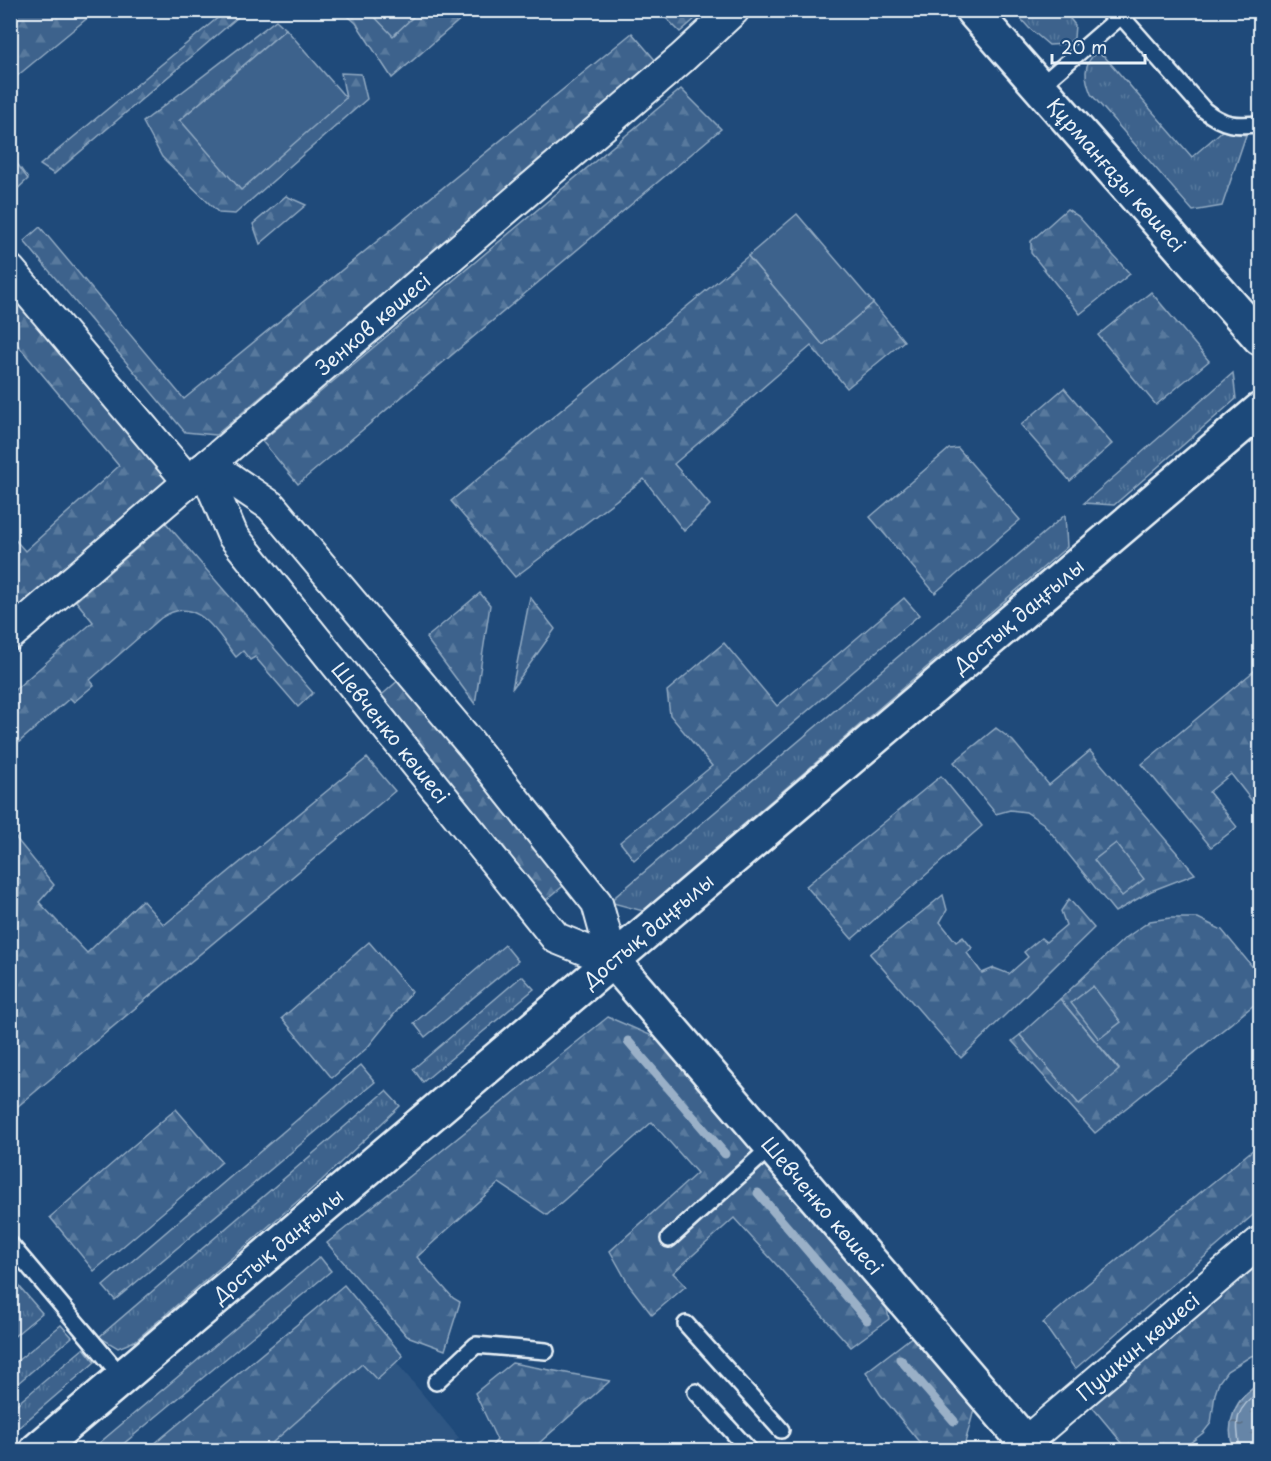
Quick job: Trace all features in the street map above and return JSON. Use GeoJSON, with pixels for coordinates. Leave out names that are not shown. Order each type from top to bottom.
{"type":"FeatureCollection","features":[{"type":"Feature","properties":{"kind":"main road","name":"Құрманғазы көшесі"},"geometry":{"type":"LineString","coordinates":[[972,10],[1260,338]]}},
{"type":"Feature","properties":{"kind":"main road","name":"Достық даңғылы"},"geometry":{"type":"LineString","coordinates":[[37,1450],[1260,410]]}},
{"type":"Feature","properties":{"kind":"main road","name":"Шевченко көшесі"},"geometry":{"type":"LineString","coordinates":[[612,961],[1024,1448]]}},
{"type":"Feature","properties":{"kind":"street","name":"Зенков көшесі"},"geometry":{"type":"LineString","coordinates":[[10,635],[681,59],[734,10]]}},
{"type":"Feature","properties":{"kind":"street","name":"Шевченко көшесі"},"geometry":{"type":"LineString","coordinates":[[10,270],[200,471],[233,536],[556,938],[612,961]]}},
{"type":"Feature","properties":{"kind":"street","name":"Шевченко көшесі"},"geometry":{"type":"LineString","coordinates":[[200,471],[271,506],[470,743],[597,903],[612,961]]}},
{"type":"Feature","properties":{"kind":"street","name":"Пушкин көшесі"},"geometry":{"type":"LineString","coordinates":[[1024,1448],[1260,1242]]}},
{"type":"Feature","properties":{"kind":"lane"},"geometry":{"type":"LineString","coordinates":[[1040,87],[1119,13],[1211,116],[1219,121],[1238,126],[1260,124]]}},
{"type":"Feature","properties":{"kind":"lane"},"geometry":{"type":"LineString","coordinates":[[669,1239],[771,1147]]}},
{"type":"Feature","properties":{"kind":"lane"},"geometry":{"type":"LineString","coordinates":[[10,1244],[123,1378]]}},
{"type":"Feature","properties":{"kind":"lane"},"geometry":{"type":"LineString","coordinates":[[686,1324],[781,1430]]}},
{"type":"Feature","properties":{"kind":"lane"},"geometry":{"type":"LineString","coordinates":[[436,1382],[476,1346],[546,1351]]}},
{"type":"Feature","properties":{"kind":"lane"},"geometry":{"type":"LineString","coordinates":[[696,1392],[749,1450]]}},
{"type":"Feature","properties":{"kind":"shaded area"},"geometry":{"type":"Polygon","coordinates":[[[396,1362],[459,1438],[446,1450],[264,1450],[362,1364],[377,1380],[396,1362]]]}},
{"type":"Feature","properties":{"kind":"green space"},"geometry":{"type":"Polygon","coordinates":[[[11,10],[96,10],[96,11],[11,81],[11,10]]]}},
{"type":"Feature","properties":{"kind":"green space"},"geometry":{"type":"Polygon","coordinates":[[[226,11],[245,11],[54,174],[40,165],[226,11]]]}},
{"type":"Feature","properties":{"kind":"green space"},"geometry":{"type":"Polygon","coordinates":[[[342,11],[470,11],[392,78],[356,23],[342,11]]]}},
{"type":"Feature","properties":{"kind":"green space"},"geometry":{"type":"Polygon","coordinates":[[[369,11],[406,11],[413,17],[393,36],[369,11]]]}},
{"type":"Feature","properties":{"kind":"green space"},"geometry":{"type":"Polygon","coordinates":[[[659,11],[704,11],[680,32],[659,11]]]}},
{"type":"Feature","properties":{"kind":"green space"},"geometry":{"type":"Polygon","coordinates":[[[1014,11],[1064,11],[1075,25],[1074,38],[1067,44],[1049,45],[1014,11]]]}},
{"type":"Feature","properties":{"kind":"green space"},"geometry":{"type":"Polygon","coordinates":[[[276,20],[286,29],[180,120],[346,98],[341,73],[361,74],[367,99],[235,214],[219,213],[162,157],[143,122],[276,20]]]}},
{"type":"Feature","properties":{"kind":"green space"},"geometry":{"type":"Polygon","coordinates":[[[286,29],[346,98],[241,190],[180,120],[286,29]]]}},
{"type":"Feature","properties":{"kind":"green space"},"geometry":{"type":"Polygon","coordinates":[[[632,33],[656,61],[216,435],[185,432],[24,241],[40,227],[184,399],[632,33]]]}},
{"type":"Feature","properties":{"kind":"green space"},"geometry":{"type":"Polygon","coordinates":[[[1096,53],[1104,56],[1192,157],[1222,131],[1246,135],[1222,206],[1193,211],[1091,94],[1086,72],[1088,62],[1096,53]]]}},
{"type":"Feature","properties":{"kind":"green space"},"geometry":{"type":"Polygon","coordinates":[[[681,89],[721,129],[298,484],[262,441],[681,89]]]}},
{"type":"Feature","properties":{"kind":"green space"},"geometry":{"type":"Polygon","coordinates":[[[11,155],[28,179],[11,195],[11,155]]]}},
{"type":"Feature","properties":{"kind":"green space"},"geometry":{"type":"Polygon","coordinates":[[[286,196],[306,205],[260,244],[253,224],[286,196]]]}},
{"type":"Feature","properties":{"kind":"green space"},"geometry":{"type":"Polygon","coordinates":[[[1067,209],[1078,216],[1130,274],[1080,314],[1031,253],[1031,241],[1067,209]]]}},
{"type":"Feature","properties":{"kind":"green space"},"geometry":{"type":"Polygon","coordinates":[[[797,214],[873,303],[823,345],[748,256],[797,214]]]}},
{"type":"Feature","properties":{"kind":"green space"},"geometry":{"type":"Polygon","coordinates":[[[748,256],[823,345],[873,303],[904,341],[847,388],[811,346],[674,464],[710,505],[684,531],[644,479],[515,577],[451,501],[748,256]]]}},
{"type":"Feature","properties":{"kind":"green space"},"geometry":{"type":"Polygon","coordinates":[[[11,292],[169,480],[11,615],[10,534],[25,551],[119,466],[11,337],[11,292]]]}},
{"type":"Feature","properties":{"kind":"green space"},"geometry":{"type":"Polygon","coordinates":[[[1151,292],[1209,361],[1156,405],[1098,335],[1151,292]]]}},
{"type":"Feature","properties":{"kind":"green space"},"geometry":{"type":"Polygon","coordinates":[[[1233,373],[1236,399],[1114,505],[1084,503],[1233,373]]]}},
{"type":"Feature","properties":{"kind":"green space"},"geometry":{"type":"Polygon","coordinates":[[[1064,388],[1112,444],[1070,481],[1021,425],[1064,388]]]}},
{"type":"Feature","properties":{"kind":"green space"},"geometry":{"type":"Polygon","coordinates":[[[958,448],[1020,520],[935,593],[870,517],[949,449],[958,448]]]}},
{"type":"Feature","properties":{"kind":"green space"},"geometry":{"type":"Polygon","coordinates":[[[1065,515],[1067,547],[643,911],[609,902],[1065,515]]]}},
{"type":"Feature","properties":{"kind":"green space"},"geometry":{"type":"Polygon","coordinates":[[[166,523],[313,693],[298,707],[255,657],[250,660],[243,651],[236,657],[213,628],[195,613],[185,610],[173,612],[161,618],[90,680],[94,685],[74,702],[70,698],[11,749],[11,693],[93,622],[76,601],[166,523]]]}},
{"type":"Feature","properties":{"kind":"green space"},"geometry":{"type":"Polygon","coordinates":[[[480,593],[490,605],[475,704],[426,638],[480,593]]]}},
{"type":"Feature","properties":{"kind":"green space"},"geometry":{"type":"Polygon","coordinates":[[[530,597],[555,629],[512,689],[530,597]]]}},
{"type":"Feature","properties":{"kind":"green space"},"geometry":{"type":"Polygon","coordinates":[[[904,598],[919,615],[634,860],[620,842],[712,766],[670,715],[667,691],[724,643],[777,706],[904,598]]]}},
{"type":"Feature","properties":{"kind":"green space"},"geometry":{"type":"Polygon","coordinates":[[[1260,666],[1260,809],[1231,774],[1209,792],[1237,827],[1211,847],[1142,764],[1260,666]]]}},
{"type":"Feature","properties":{"kind":"green space"},"geometry":{"type":"Polygon","coordinates":[[[401,678],[567,883],[541,904],[375,701],[401,678]]]}},
{"type":"Feature","properties":{"kind":"green space"},"geometry":{"type":"Polygon","coordinates":[[[996,728],[1013,741],[1049,785],[1090,751],[1195,874],[1151,891],[1115,912],[1044,824],[1026,812],[1010,810],[996,814],[954,762],[996,728]]]}},
{"type":"Feature","properties":{"kind":"green space"},"geometry":{"type":"Polygon","coordinates":[[[367,758],[395,791],[11,1112],[10,946],[15,942],[20,880],[11,869],[11,832],[54,885],[39,902],[87,953],[142,900],[164,925],[367,758]]]}},
{"type":"Feature","properties":{"kind":"green space"},"geometry":{"type":"Polygon","coordinates":[[[941,776],[982,826],[852,939],[806,886],[941,776]]]}},
{"type":"Feature","properties":{"kind":"green space"},"geometry":{"type":"Polygon","coordinates":[[[1116,843],[1144,879],[1122,896],[1094,860],[1116,843]]]}},
{"type":"Feature","properties":{"kind":"green space"},"geometry":{"type":"Polygon","coordinates":[[[943,895],[947,910],[940,922],[956,942],[963,937],[972,948],[967,953],[982,973],[994,968],[1009,974],[1028,957],[1024,952],[1041,938],[1046,942],[1066,925],[1061,911],[1069,899],[1094,928],[961,1058],[870,954],[943,895]]]}},
{"type":"Feature","properties":{"kind":"green space"},"geometry":{"type":"Polygon","coordinates":[[[1198,918],[1222,930],[1260,976],[1260,1000],[1095,1133],[1012,1041],[1020,1035],[1079,1104],[1119,1069],[1060,999],[1124,939],[1150,921],[1198,918]]]}},
{"type":"Feature","properties":{"kind":"green space"},"geometry":{"type":"Polygon","coordinates":[[[369,942],[412,992],[367,1048],[332,1078],[282,1018],[369,942]]]}},
{"type":"Feature","properties":{"kind":"green space"},"geometry":{"type":"Polygon","coordinates":[[[505,945],[518,961],[425,1037],[414,1023],[505,945]]]}},
{"type":"Feature","properties":{"kind":"green space"},"geometry":{"type":"Polygon","coordinates":[[[522,976],[534,989],[423,1082],[413,1069],[522,976]]]}},
{"type":"Feature","properties":{"kind":"green space"},"geometry":{"type":"Polygon","coordinates":[[[1093,986],[1121,1022],[1099,1039],[1071,1003],[1093,986]]]}},
{"type":"Feature","properties":{"kind":"green space"},"geometry":{"type":"Polygon","coordinates":[[[1060,999],[1119,1070],[1079,1104],[1020,1035],[1060,999]]]}},
{"type":"Feature","properties":{"kind":"green space"},"geometry":{"type":"Polygon","coordinates":[[[608,1017],[657,1038],[887,1309],[889,1319],[851,1347],[734,1218],[673,1273],[686,1286],[652,1315],[629,1285],[610,1251],[697,1173],[652,1122],[547,1215],[499,1183],[417,1257],[453,1298],[460,1302],[445,1350],[407,1336],[327,1243],[608,1017]]]}},
{"type":"Feature","properties":{"kind":"green space"},"geometry":{"type":"Polygon","coordinates":[[[361,1065],[375,1082],[115,1300],[103,1286],[361,1065]]]}},
{"type":"Feature","properties":{"kind":"green space"},"geometry":{"type":"Polygon","coordinates":[[[386,1091],[400,1106],[321,1181],[135,1341],[118,1348],[99,1337],[386,1091]]]}},
{"type":"Feature","properties":{"kind":"green space"},"geometry":{"type":"Polygon","coordinates":[[[176,1109],[222,1162],[94,1271],[50,1217],[176,1109]]]}},
{"type":"Feature","properties":{"kind":"green space"},"geometry":{"type":"Polygon","coordinates":[[[1260,1144],[1260,1209],[1075,1369],[1043,1323],[1260,1144]]]}},
{"type":"Feature","properties":{"kind":"green space"},"geometry":{"type":"Polygon","coordinates":[[[1260,1256],[1260,1354],[1251,1356],[1227,1371],[1219,1382],[1215,1394],[1211,1423],[1203,1433],[1181,1450],[1128,1450],[1088,1402],[1260,1256]]]}},
{"type":"Feature","properties":{"kind":"green space"},"geometry":{"type":"Polygon","coordinates":[[[320,1257],[331,1271],[116,1450],[91,1450],[320,1257]]]}},
{"type":"Feature","properties":{"kind":"green space"},"geometry":{"type":"Polygon","coordinates":[[[344,1285],[403,1356],[377,1380],[362,1364],[264,1450],[158,1450],[153,1445],[344,1285]]]}},
{"type":"Feature","properties":{"kind":"green space"},"geometry":{"type":"Polygon","coordinates":[[[19,1286],[42,1313],[11,1339],[11,1294],[19,1286]]]}},
{"type":"Feature","properties":{"kind":"green space"},"geometry":{"type":"Polygon","coordinates":[[[61,1325],[72,1337],[11,1389],[11,1366],[61,1325]]]}},
{"type":"Feature","properties":{"kind":"green space"},"geometry":{"type":"Polygon","coordinates":[[[913,1336],[974,1410],[963,1450],[912,1450],[920,1443],[880,1394],[866,1372],[913,1336]]]}},
{"type":"Feature","properties":{"kind":"green space"},"geometry":{"type":"Polygon","coordinates":[[[84,1348],[95,1362],[11,1434],[11,1409],[84,1348]]]}},
{"type":"Feature","properties":{"kind":"green space"},"geometry":{"type":"Polygon","coordinates":[[[512,1363],[610,1381],[531,1450],[488,1450],[497,1440],[475,1393],[512,1363]]]}},
{"type":"Feature","properties":{"kind":"water"},"geometry":{"type":"Polygon","coordinates":[[[1260,1384],[1260,1450],[1234,1450],[1230,1431],[1234,1412],[1244,1396],[1260,1384]]]}},
{"type":"Feature","properties":{"kind":"waterway"},"geometry":{"type":"LineString","coordinates":[[628,1041],[725,1154]]}},
{"type":"Feature","properties":{"kind":"waterway"},"geometry":{"type":"LineString","coordinates":[[758,1193],[867,1320]]}},
{"type":"Feature","properties":{"kind":"waterway"},"geometry":{"type":"LineString","coordinates":[[900,1359],[954,1421]]}}]}
